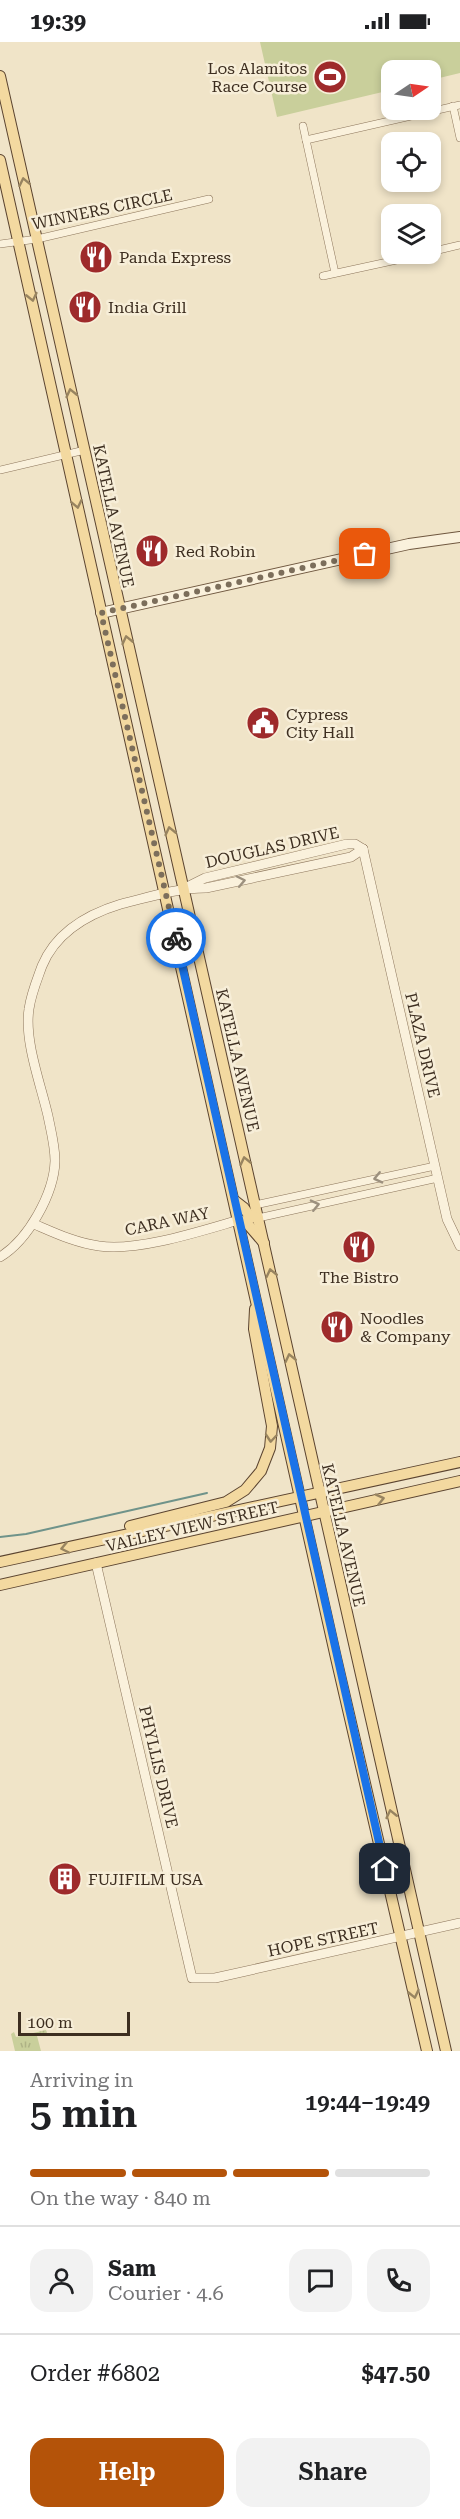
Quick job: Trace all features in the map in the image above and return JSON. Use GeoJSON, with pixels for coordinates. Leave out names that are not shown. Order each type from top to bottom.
{"type":"FeatureCollection","features":[{"type":"Feature","properties":{"kind":"main road","name":"KATELLA AVENUE"},"geometry":{"type":"LineString","coordinates":[[0,76],[446,2051]]}},
{"type":"Feature","properties":{"kind":"main road","name":"KATELLA AVENUE"},"geometry":{"type":"LineString","coordinates":[[0,160],[427,2051]]}},
{"type":"Feature","properties":{"kind":"main road"},"geometry":{"type":"LineString","coordinates":[[101,613],[409,544],[460,537]]}},
{"type":"Feature","properties":{"kind":"main road"},"geometry":{"type":"LineString","coordinates":[[234,1201],[244,1208],[250,1217],[258,1218]]}},
{"type":"Feature","properties":{"kind":"main road"},"geometry":{"type":"LineString","coordinates":[[239,1220],[246,1222],[264,1243]]}},
{"type":"Feature","properties":{"kind":"main road"},"geometry":{"type":"LineString","coordinates":[[100,1540],[114,1531],[226,1502],[245,1490],[261,1471],[270,1448],[272,1426],[254,1329],[256,1297]]}},
{"type":"Feature","properties":{"kind":"main road","name":"VALLEY VIEW STREET"},"geometry":{"type":"LineString","coordinates":[[0,1562],[460,1462]]}},
{"type":"Feature","properties":{"kind":"main road","name":"VALLEY VIEW STREET"},"geometry":{"type":"LineString","coordinates":[[0,1585],[460,1481]]}},
{"type":"Feature","properties":{"kind":"street"},"geometry":{"type":"LineString","coordinates":[[306,140],[456,106],[460,138]]}},
{"type":"Feature","properties":{"kind":"street"},"geometry":{"type":"LineString","coordinates":[[303,126],[335,273]]}},
{"type":"Feature","properties":{"kind":"street","name":"WINNERS CIRCLE"},"geometry":{"type":"LineString","coordinates":[[0,244],[36,239],[209,199]]}},
{"type":"Feature","properties":{"kind":"street"},"geometry":{"type":"LineString","coordinates":[[441,249],[460,245]]}},
{"type":"Feature","properties":{"kind":"street"},"geometry":{"type":"LineString","coordinates":[[324,276],[381,263]]}},
{"type":"Feature","properties":{"kind":"street"},"geometry":{"type":"LineString","coordinates":[[0,470],[84,450]]}},
{"type":"Feature","properties":{"kind":"street","name":"DOUGLAS DRIVE"},"geometry":{"type":"LineString","coordinates":[[34,1224],[55,1162],[30,1035],[28,1012],[32,992],[46,957],[78,921],[104,909],[183,888],[206,888],[351,857],[363,849]]}},
{"type":"Feature","properties":{"kind":"street","name":"PLAZA DRIVE"},"geometry":{"type":"LineString","coordinates":[[363,849],[447,1220],[460,1246]]}},
{"type":"Feature","properties":{"kind":"street"},"geometry":{"type":"LineString","coordinates":[[255,1205],[435,1166]]}},
{"type":"Feature","properties":{"kind":"street"},"geometry":{"type":"LineString","coordinates":[[258,1218],[438,1178]]}},
{"type":"Feature","properties":{"kind":"street","name":"CARA WAY"},"geometry":{"type":"LineString","coordinates":[[34,1224],[66,1238],[115,1248],[239,1220]]}},
{"type":"Feature","properties":{"kind":"street"},"geometry":{"type":"LineString","coordinates":[[0,1257],[34,1224]]}},
{"type":"Feature","properties":{"kind":"street","name":"PHYLLIS DRIVE"},"geometry":{"type":"LineString","coordinates":[[96,1563],[192,1978]]}},
{"type":"Feature","properties":{"kind":"street","name":"HOPE STREET"},"geometry":{"type":"LineString","coordinates":[[192,1978],[215,1978],[460,1923]]}},
{"type":"Feature","properties":{"kind":"green space","name":"Los Alamitos Race Course"},"geometry":{"type":"Polygon","coordinates":[[[260,42],[460,42],[460,73],[441,78],[441,60],[381,60],[381,92],[277,117],[260,42]]]}},
{"type":"Feature","properties":{"kind":"green space"},"geometry":{"type":"Polygon","coordinates":[[[46,2030],[47,2034],[37,2036],[41,2051],[15,2051],[11,2034],[14,2032],[16,2037],[46,2030]]]}},
{"type":"Feature","properties":{"kind":"waterway"},"geometry":{"type":"LineString","coordinates":[[0,1537],[26,1534],[207,1493]]}},
{"type":"Feature","properties":{"kind":"way so far"},"geometry":{"type":"LineString","coordinates":[[176,938],[101,613],[365,554]]}},
{"type":"Feature","properties":{"kind":"place","name":"Los Alamitos Race Course"},"geometry":{"type":"Point","coordinates":[330,77]}},
{"type":"Feature","properties":{"kind":"place","name":"Panda Express"},"geometry":{"type":"Point","coordinates":[96,257]}},
{"type":"Feature","properties":{"kind":"place","name":"India Grill"},"geometry":{"type":"Point","coordinates":[85,307]}},
{"type":"Feature","properties":{"kind":"place","name":"Red Robin"},"geometry":{"type":"Point","coordinates":[152,551]}},
{"type":"Feature","properties":{"kind":"place","name":"Cypress City Hall"},"geometry":{"type":"Point","coordinates":[263,723]}},
{"type":"Feature","properties":{"kind":"place","name":"The Bistro"},"geometry":{"type":"Point","coordinates":[359,1247]}},
{"type":"Feature","properties":{"kind":"place","name":"Noodles & Company"},"geometry":{"type":"Point","coordinates":[337,1327]}},
{"type":"Feature","properties":{"kind":"place","name":"FUJIFILM USA"},"geometry":{"type":"Point","coordinates":[65,1879]}},
{"type":"Feature","properties":{"kind":"route"},"geometry":{"type":"LineString","coordinates":[[176,938],[385,1869]]}}]}
